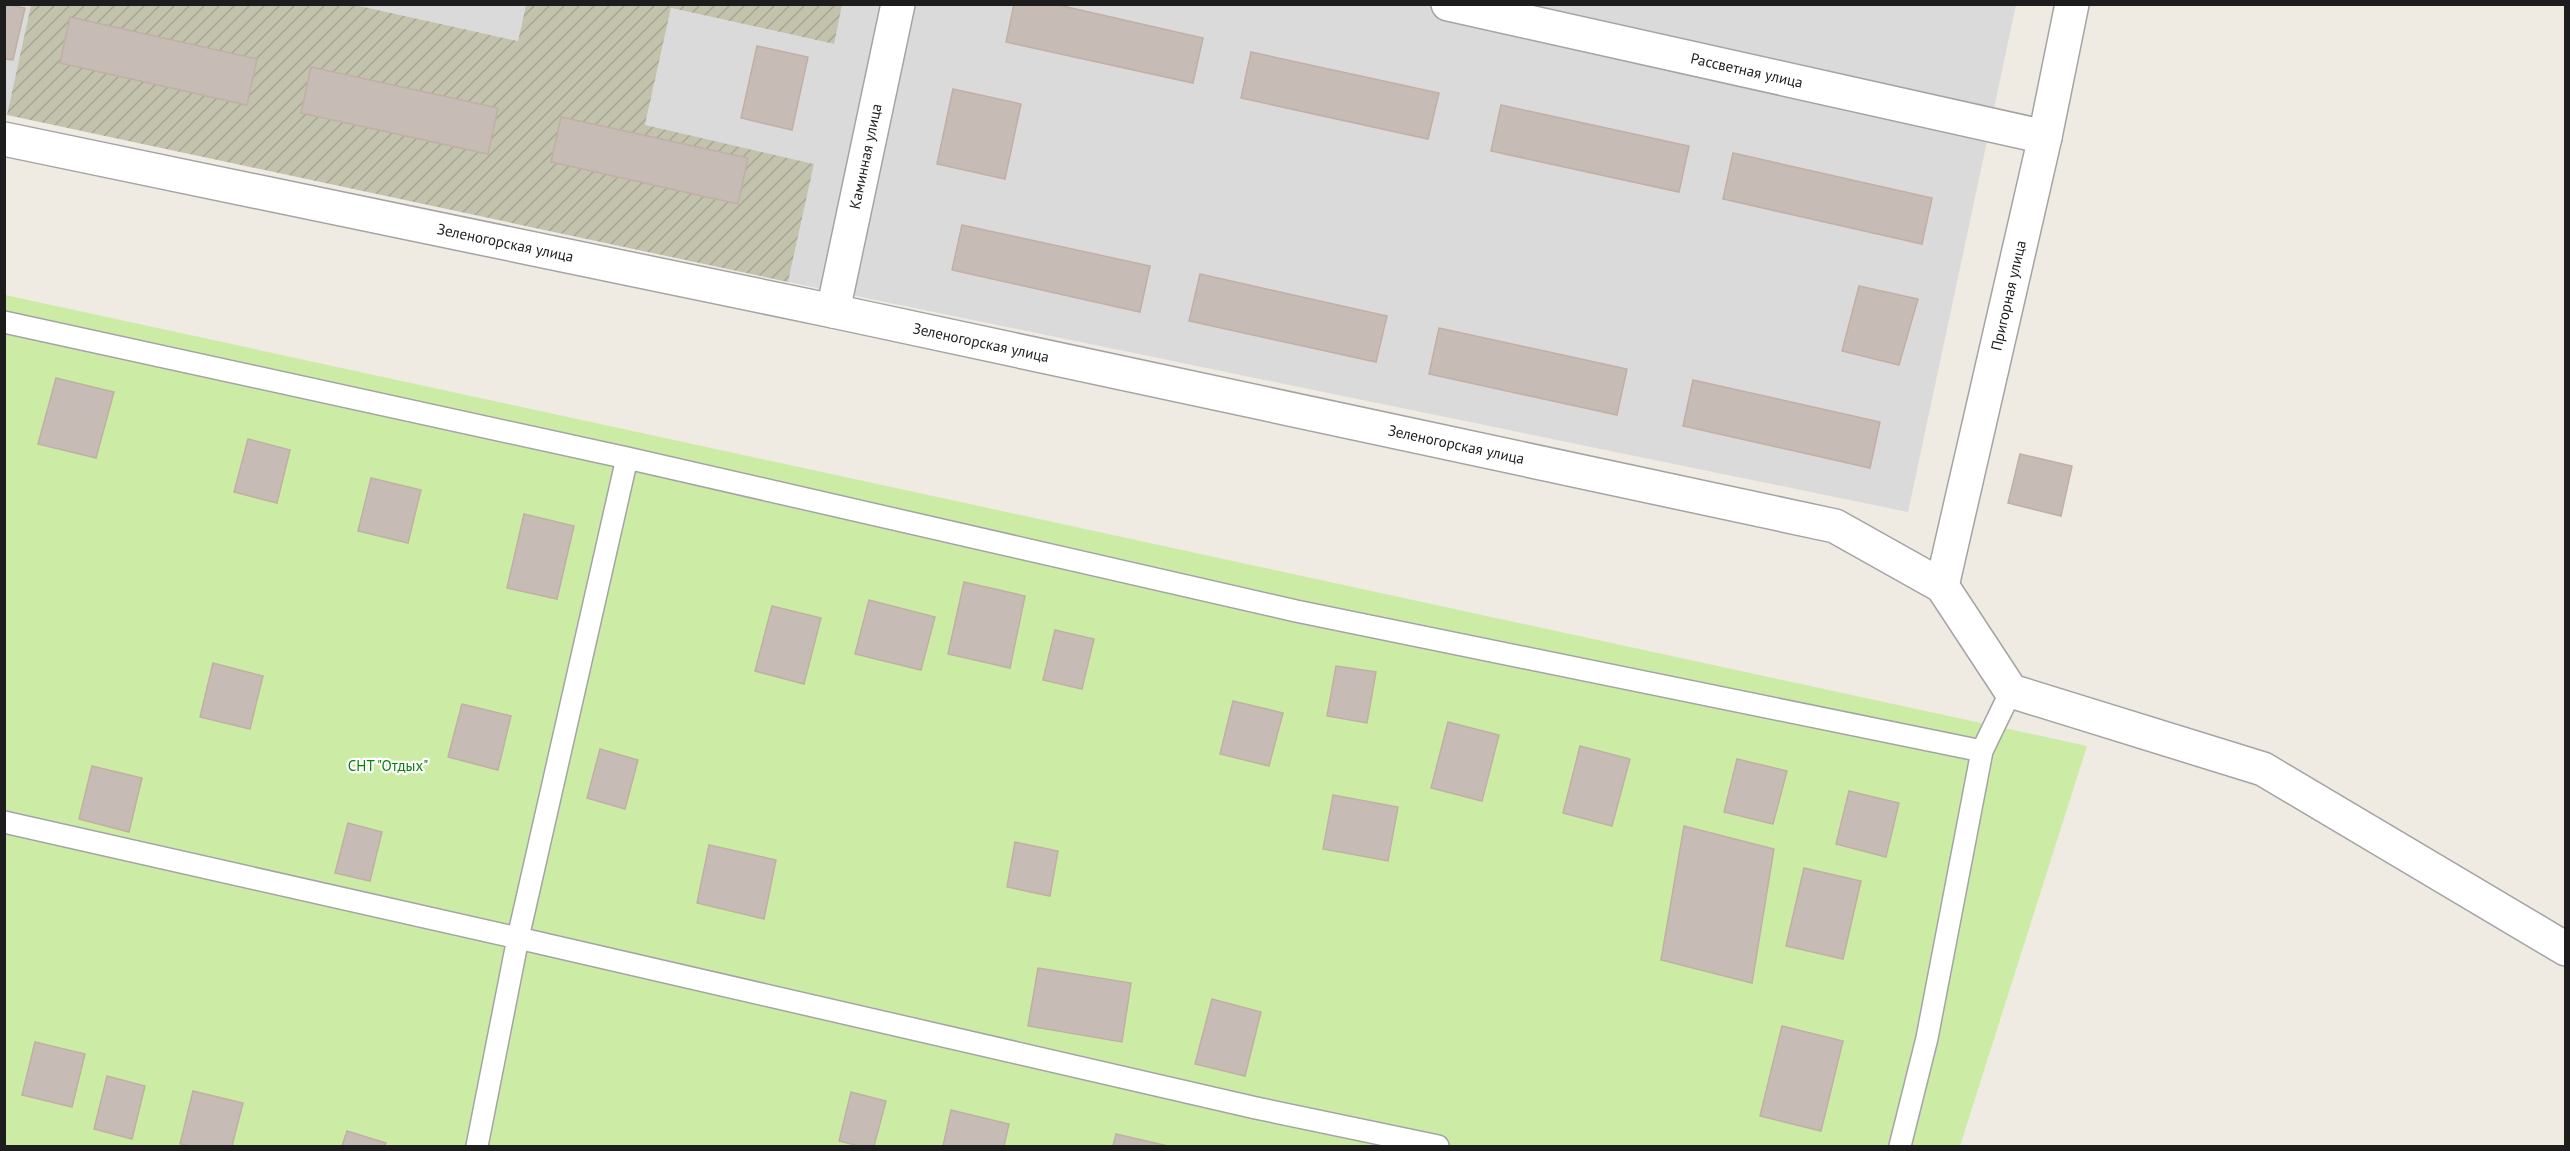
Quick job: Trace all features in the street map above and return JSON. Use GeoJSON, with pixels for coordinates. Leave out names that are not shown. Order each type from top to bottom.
{"type":"FeatureCollection","features":[{"type":"Feature","properties":{"kind":"street","name":"Каминная улица"},"geometry":{"type":"LineString","coordinates":[[833,310],[898,4]]}},
{"type":"Feature","properties":{"kind":"street","name":"Рассветная улица"},"geometry":{"type":"LineString","coordinates":[[1448,4],[1480,8],[2045,137]]}},
{"type":"Feature","properties":{"kind":"street","name":"Пригорная улица"},"geometry":{"type":"LineString","coordinates":[[1942,586],[2045,137],[2072,4]]}},
{"type":"Feature","properties":{"kind":"street","name":"Зеленогорская улица"},"geometry":{"type":"LineString","coordinates":[[4,139],[833,310],[1834,526],[1942,586]]}},
{"type":"Feature","properties":{"kind":"street"},"geometry":{"type":"LineString","coordinates":[[1942,586],[2011,691],[2263,770],[2565,949]]}},
{"type":"Feature","properties":{"kind":"lane"},"geometry":{"type":"LineString","coordinates":[[4,322],[627,458],[1296,611],[1982,751]]}},
{"type":"Feature","properties":{"kind":"lane"},"geometry":{"type":"LineString","coordinates":[[477,1146],[518,938],[627,458]]}},
{"type":"Feature","properties":{"kind":"lane"},"geometry":{"type":"LineString","coordinates":[[1900,1146],[1927,1038],[1982,751],[2011,691]]}},
{"type":"Feature","properties":{"kind":"lane"},"geometry":{"type":"LineString","coordinates":[[4,822],[1256,1108],[1438,1146]]}},
{"type":"Feature","properties":{"kind":"shaded area"},"geometry":{"type":"Polygon","coordinates":[[[842,4],[2016,5],[1908,512],[788,282],[814,164],[645,126],[671,8],[833,44],[842,4]]]}},
{"type":"Feature","properties":{"kind":"shaded area"},"geometry":{"type":"Polygon","coordinates":[[[5,5],[31,5],[7,115],[5,115],[5,5]]]}},
{"type":"Feature","properties":{"kind":"shaded area"},"geometry":{"type":"Polygon","coordinates":[[[31,5],[355,5],[518,41],[526,5],[842,5],[834,44],[671,8],[645,125],[814,164],[788,282],[7,115],[31,5]]]}},
{"type":"Feature","properties":{"kind":"shaded area"},"geometry":{"type":"Polygon","coordinates":[[[355,5],[526,5],[518,41],[355,5]]]}},
{"type":"Feature","properties":{"kind":"green space","name":"СНТ \"Отдых\""},"geometry":{"type":"Polygon","coordinates":[[[5,295],[2087,746],[1960,1146],[5,1146],[5,295]]]}},
{"type":"Feature","properties":{"kind":"building"},"geometry":{"type":"Polygon","coordinates":[[[4,4],[25,8],[13,60],[4,59],[4,4]]]}},
{"type":"Feature","properties":{"kind":"building"},"geometry":{"type":"Polygon","coordinates":[[[1014,4],[1054,4],[1203,38],[1193,83],[1006,42],[1014,4]]]}},
{"type":"Feature","properties":{"kind":"building"},"geometry":{"type":"Polygon","coordinates":[[[70,17],[257,59],[247,105],[60,63],[70,17]]]}},
{"type":"Feature","properties":{"kind":"building"},"geometry":{"type":"Polygon","coordinates":[[[757,46],[808,57],[792,130],[741,118],[757,46]]]}},
{"type":"Feature","properties":{"kind":"building"},"geometry":{"type":"Polygon","coordinates":[[[1251,52],[1439,93],[1428,139],[1241,98],[1251,52]]]}},
{"type":"Feature","properties":{"kind":"building"},"geometry":{"type":"Polygon","coordinates":[[[311,67],[498,108],[488,154],[301,113],[311,67]]]}},
{"type":"Feature","properties":{"kind":"building"},"geometry":{"type":"Polygon","coordinates":[[[953,89],[1021,104],[1005,179],[937,164],[953,89]]]}},
{"type":"Feature","properties":{"kind":"building"},"geometry":{"type":"Polygon","coordinates":[[[1501,105],[1689,146],[1679,192],[1491,151],[1501,105]]]}},
{"type":"Feature","properties":{"kind":"building"},"geometry":{"type":"Polygon","coordinates":[[[561,117],[748,158],[738,204],[551,162],[561,117]]]}},
{"type":"Feature","properties":{"kind":"building"},"geometry":{"type":"Polygon","coordinates":[[[1733,153],[1932,198],[1922,244],[1723,199],[1733,153]]]}},
{"type":"Feature","properties":{"kind":"building"},"geometry":{"type":"Polygon","coordinates":[[[962,225],[1150,266],[1140,312],[952,270],[962,225]]]}},
{"type":"Feature","properties":{"kind":"building"},"geometry":{"type":"Polygon","coordinates":[[[1200,274],[1387,316],[1376,362],[1189,321],[1200,274]]]}},
{"type":"Feature","properties":{"kind":"building"},"geometry":{"type":"Polygon","coordinates":[[[1859,286],[1918,299],[1899,365],[1842,351],[1859,286]]]}},
{"type":"Feature","properties":{"kind":"building"},"geometry":{"type":"Polygon","coordinates":[[[1439,328],[1627,369],[1617,415],[1429,374],[1439,328]]]}},
{"type":"Feature","properties":{"kind":"building"},"geometry":{"type":"Polygon","coordinates":[[[56,378],[114,392],[96,458],[38,444],[56,378]]]}},
{"type":"Feature","properties":{"kind":"building"},"geometry":{"type":"Polygon","coordinates":[[[1693,380],[1880,422],[1870,468],[1683,426],[1693,380]]]}},
{"type":"Feature","properties":{"kind":"building"},"geometry":{"type":"Polygon","coordinates":[[[248,439],[290,450],[277,503],[234,492],[248,439]]]}},
{"type":"Feature","properties":{"kind":"building"},"geometry":{"type":"Polygon","coordinates":[[[2020,454],[2072,466],[2061,516],[2008,503],[2020,454]]]}},
{"type":"Feature","properties":{"kind":"building"},"geometry":{"type":"Polygon","coordinates":[[[371,478],[421,490],[408,543],[358,531],[371,478]]]}},
{"type":"Feature","properties":{"kind":"building"},"geometry":{"type":"Polygon","coordinates":[[[524,514],[574,526],[557,599],[507,588],[524,514]]]}},
{"type":"Feature","properties":{"kind":"building"},"geometry":{"type":"Polygon","coordinates":[[[964,582],[1025,596],[1010,668],[948,654],[964,582]]]}},
{"type":"Feature","properties":{"kind":"building"},"geometry":{"type":"Polygon","coordinates":[[[869,600],[935,617],[921,670],[855,654],[869,600]]]}},
{"type":"Feature","properties":{"kind":"building"},"geometry":{"type":"Polygon","coordinates":[[[772,606],[821,618],[804,684],[755,671],[772,606]]]}},
{"type":"Feature","properties":{"kind":"building"},"geometry":{"type":"Polygon","coordinates":[[[1055,630],[1094,639],[1082,689],[1043,680],[1055,630]]]}},
{"type":"Feature","properties":{"kind":"building"},"geometry":{"type":"Polygon","coordinates":[[[213,663],[263,676],[250,729],[200,717],[213,663]]]}},
{"type":"Feature","properties":{"kind":"building"},"geometry":{"type":"Polygon","coordinates":[[[1336,666],[1376,672],[1367,723],[1327,716],[1336,666]]]}},
{"type":"Feature","properties":{"kind":"building"},"geometry":{"type":"Polygon","coordinates":[[[1233,701],[1283,713],[1269,766],[1220,754],[1233,701]]]}},
{"type":"Feature","properties":{"kind":"building"},"geometry":{"type":"Polygon","coordinates":[[[462,704],[511,716],[498,770],[448,757],[462,704]]]}},
{"type":"Feature","properties":{"kind":"building"},"geometry":{"type":"Polygon","coordinates":[[[1448,722],[1499,735],[1482,801],[1431,788],[1448,722]]]}},
{"type":"Feature","properties":{"kind":"building"},"geometry":{"type":"Polygon","coordinates":[[[1580,746],[1630,759],[1612,826],[1563,813],[1580,746]]]}},
{"type":"Feature","properties":{"kind":"building"},"geometry":{"type":"Polygon","coordinates":[[[600,749],[638,760],[625,809],[587,798],[600,749]]]}},
{"type":"Feature","properties":{"kind":"building"},"geometry":{"type":"Polygon","coordinates":[[[1737,759],[1787,771],[1773,824],[1724,812],[1737,759]]]}},
{"type":"Feature","properties":{"kind":"building"},"geometry":{"type":"Polygon","coordinates":[[[92,766],[142,778],[129,832],[79,819],[92,766]]]}},
{"type":"Feature","properties":{"kind":"building"},"geometry":{"type":"Polygon","coordinates":[[[1849,791],[1899,803],[1886,857],[1836,844],[1849,791]]]}},
{"type":"Feature","properties":{"kind":"building"},"geometry":{"type":"Polygon","coordinates":[[[1333,795],[1398,807],[1388,861],[1323,849],[1333,795]]]}},
{"type":"Feature","properties":{"kind":"building"},"geometry":{"type":"Polygon","coordinates":[[[348,823],[382,832],[370,881],[335,873],[348,823]]]}},
{"type":"Feature","properties":{"kind":"building"},"geometry":{"type":"Polygon","coordinates":[[[1684,826],[1774,849],[1752,983],[1661,960],[1684,826]]]}},
{"type":"Feature","properties":{"kind":"building"},"geometry":{"type":"Polygon","coordinates":[[[1015,842],[1058,851],[1050,896],[1007,887],[1015,842]]]}},
{"type":"Feature","properties":{"kind":"building"},"geometry":{"type":"Polygon","coordinates":[[[709,845],[776,860],[764,919],[697,903],[709,845]]]}},
{"type":"Feature","properties":{"kind":"building"},"geometry":{"type":"Polygon","coordinates":[[[1804,868],[1861,881],[1843,959],[1786,946],[1804,868]]]}},
{"type":"Feature","properties":{"kind":"building"},"geometry":{"type":"Polygon","coordinates":[[[1038,968],[1131,983],[1122,1042],[1028,1026],[1038,968]]]}},
{"type":"Feature","properties":{"kind":"building"},"geometry":{"type":"Polygon","coordinates":[[[1212,999],[1261,1012],[1245,1076],[1195,1064],[1212,999]]]}},
{"type":"Feature","properties":{"kind":"building"},"geometry":{"type":"Polygon","coordinates":[[[1782,1026],[1843,1041],[1821,1131],[1760,1116],[1782,1026]]]}},
{"type":"Feature","properties":{"kind":"building"},"geometry":{"type":"Polygon","coordinates":[[[35,1042],[85,1054],[72,1107],[22,1095],[35,1042]]]}},
{"type":"Feature","properties":{"kind":"building"},"geometry":{"type":"Polygon","coordinates":[[[107,1076],[145,1086],[132,1139],[94,1129],[107,1076]]]}},
{"type":"Feature","properties":{"kind":"building"},"geometry":{"type":"Polygon","coordinates":[[[193,1091],[243,1103],[232,1146],[180,1144],[193,1091]]]}},
{"type":"Feature","properties":{"kind":"building"},"geometry":{"type":"Polygon","coordinates":[[[851,1092],[886,1101],[874,1146],[859,1146],[839,1141],[851,1092]]]}},
{"type":"Feature","properties":{"kind":"building"},"geometry":{"type":"Polygon","coordinates":[[[951,1110],[1009,1124],[1004,1146],[943,1146],[951,1110]]]}},
{"type":"Feature","properties":{"kind":"building"},"geometry":{"type":"Polygon","coordinates":[[[347,1131],[386,1143],[384,1146],[342,1146],[347,1131]]]}},
{"type":"Feature","properties":{"kind":"building"},"geometry":{"type":"Polygon","coordinates":[[[1116,1134],[1168,1146],[1113,1146],[1116,1134]]]}}]}
